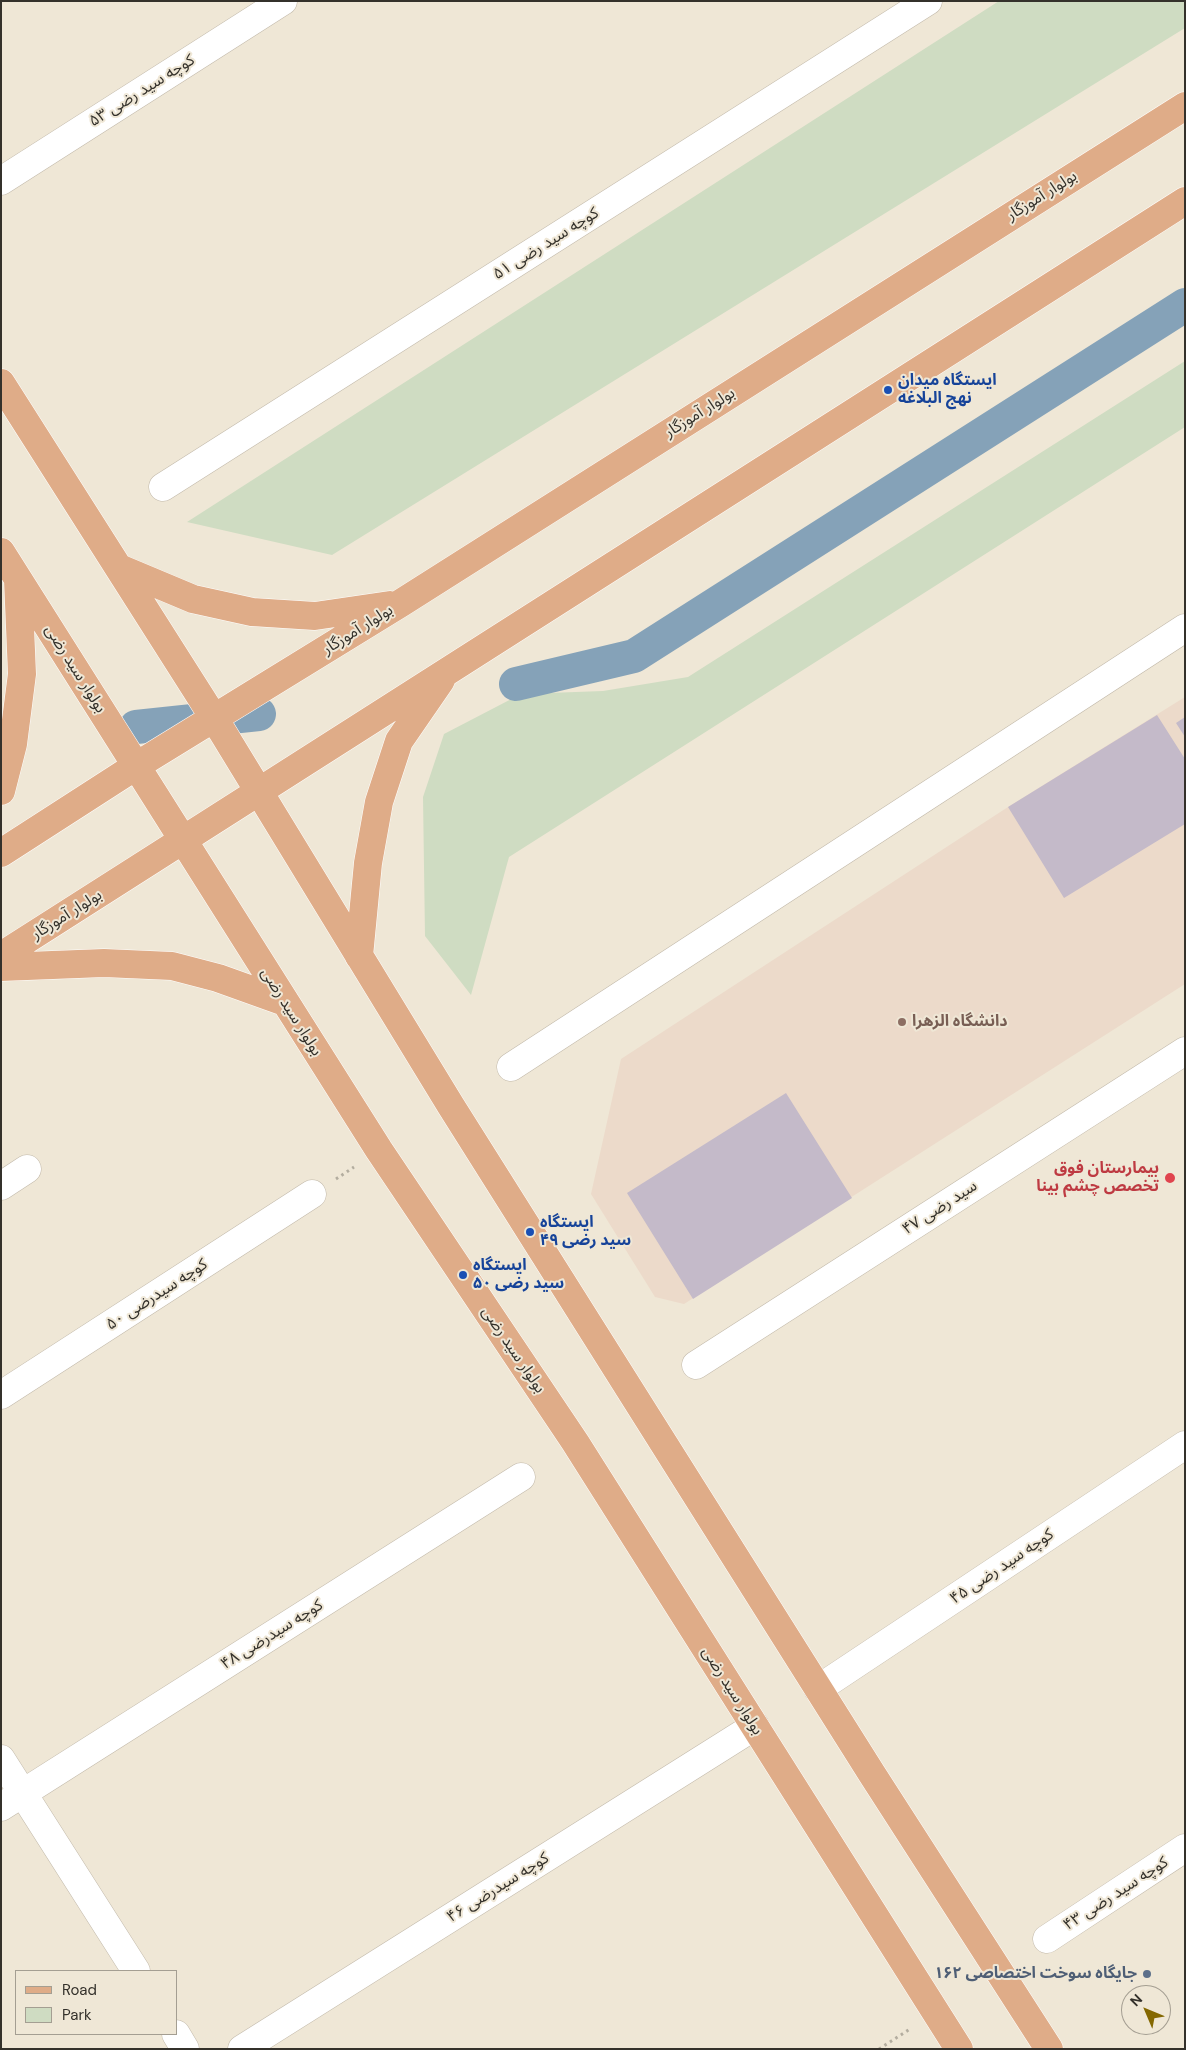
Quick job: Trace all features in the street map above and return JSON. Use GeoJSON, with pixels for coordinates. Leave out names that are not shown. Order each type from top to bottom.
{"type":"FeatureCollection","features":[{"type":"Feature","properties":{"kind":"main road","name":"بولوار آموزگار"},"geometry":{"type":"LineString","coordinates":[[136,766],[401,603],[1185,106]]}},
{"type":"Feature","properties":{"kind":"main road"},"geometry":{"type":"LineString","coordinates":[[258,793],[446,671],[1185,201]]}},
{"type":"Feature","properties":{"kind":"main road"},"geometry":{"type":"LineString","coordinates":[[1,383],[214,718],[359,956],[818,1689],[1049,2049]]}},
{"type":"Feature","properties":{"kind":"main road","name":"بولوار سید رضی"},"geometry":{"type":"LineString","coordinates":[[1,552],[380,1150],[575,1442],[959,2049]]}},
{"type":"Feature","properties":{"kind":"main road"},"geometry":{"type":"LineString","coordinates":[[119,568],[193,598],[252,612],[315,616],[401,603]]}},
{"type":"Feature","properties":{"kind":"main road"},"geometry":{"type":"LineString","coordinates":[[1,791],[13,744],[22,674],[18,579]]}},
{"type":"Feature","properties":{"kind":"main road"},"geometry":{"type":"LineString","coordinates":[[359,956],[368,863],[379,802],[399,741],[446,671]]}},
{"type":"Feature","properties":{"kind":"main road"},"geometry":{"type":"LineString","coordinates":[[1,853],[136,766]]}},
{"type":"Feature","properties":{"kind":"main road","name":"بولوار آموزگار"},"geometry":{"type":"LineString","coordinates":[[1,956],[258,793]]}},
{"type":"Feature","properties":{"kind":"main road"},"geometry":{"type":"LineString","coordinates":[[1,967],[104,963],[172,966],[218,978],[285,1002]]}},
{"type":"Feature","properties":{"kind":"street","name":"کوچه سید رضی ۵۳"},"geometry":{"type":"LineString","coordinates":[[1,181],[283,1]]}},
{"type":"Feature","properties":{"kind":"street","name":"کوچه سید رضی ۵۱"},"geometry":{"type":"LineString","coordinates":[[163,488],[928,1]]}},
{"type":"Feature","properties":{"kind":"street"},"geometry":{"type":"LineString","coordinates":[[511,1067],[1185,628]]}},
{"type":"Feature","properties":{"kind":"street","name":"سید رضی ۴۷"},"geometry":{"type":"LineString","coordinates":[[696,1365],[1185,1051]]}},
{"type":"Feature","properties":{"kind":"street"},"geometry":{"type":"LineString","coordinates":[[1,1186],[27,1169]]}},
{"type":"Feature","properties":{"kind":"street","name":"کوچه سیدرضی ۵۰"},"geometry":{"type":"LineString","coordinates":[[1,1395],[312,1194]]}},
{"type":"Feature","properties":{"kind":"street","name":"کوچه سید رضی ۴۵"},"geometry":{"type":"LineString","coordinates":[[818,1689],[1185,1445]]}},
{"type":"Feature","properties":{"kind":"street","name":"کوچه سیدرضی ۴۸"},"geometry":{"type":"LineString","coordinates":[[12,1800],[521,1477]]}},
{"type":"Feature","properties":{"kind":"street","name":"کوچه سیدرضی ۴۶"},"geometry":{"type":"LineString","coordinates":[[242,2049],[755,1726]]}},
{"type":"Feature","properties":{"kind":"street"},"geometry":{"type":"LineString","coordinates":[[1,1759],[12,1800],[135,1970]]}},
{"type":"Feature","properties":{"kind":"street","name":"کوچه سید رضی ۴۳"},"geometry":{"type":"LineString","coordinates":[[1047,1939],[1185,1848]]}},
{"type":"Feature","properties":{"kind":"street"},"geometry":{"type":"LineString","coordinates":[[177,2035],[186,2049]]}},
{"type":"Feature","properties":{"kind":"path"},"geometry":{"type":"LineString","coordinates":[[312,1194],[380,1150]]}},
{"type":"Feature","properties":{"kind":"path"},"geometry":{"type":"LineString","coordinates":[[879,2049],[936,2013]]}},
{"type":"Feature","properties":{"kind":"shaded area","name":"دانشگاه الزهرا"},"geometry":{"type":"Polygon","coordinates":[[[1185,697],[1185,984],[684,1304],[655,1297],[591,1194],[621,1059],[1008,807],[1185,697]]]}},
{"type":"Feature","properties":{"kind":"green space"},"geometry":{"type":"Polygon","coordinates":[[[999,1],[1185,1],[1185,28],[332,555],[187,522],[999,1]]]}},
{"type":"Feature","properties":{"kind":"green space"},"geometry":{"type":"Polygon","coordinates":[[[1185,361],[1185,427],[509,857],[471,995],[425,936],[423,797],[444,734],[521,694],[603,691],[688,677],[1185,361]]]}},
{"type":"Feature","properties":{"kind":"building"},"geometry":{"type":"Polygon","coordinates":[[[1157,715],[1185,759],[1185,824],[1064,898],[1008,807],[1157,715]]]}},
{"type":"Feature","properties":{"kind":"building"},"geometry":{"type":"Polygon","coordinates":[[[1185,717],[1185,737],[1176,723],[1185,717]]]}},
{"type":"Feature","properties":{"kind":"building"},"geometry":{"type":"Polygon","coordinates":[[[786,1093],[852,1198],[693,1299],[627,1193],[786,1093]]]}},
{"type":"Feature","properties":{"kind":"waterway"},"geometry":{"type":"LineString","coordinates":[[516,684],[634,656],[1185,305]]}},
{"type":"Feature","properties":{"kind":"waterway"},"geometry":{"type":"LineString","coordinates":[[136,727],[259,714]]}},
{"type":"Feature","properties":{"kind":"place","name":"ایستگاه میدان نهج البلاغه"},"geometry":{"type":"Point","coordinates":[888,390]}},
{"type":"Feature","properties":{"kind":"place","name":"دانشگاه الزهرا"},"geometry":{"type":"Point","coordinates":[902,1022]}},
{"type":"Feature","properties":{"kind":"place","name":"بیمارستان فوق تخصص چشم بینا"},"geometry":{"type":"Point","coordinates":[1170,1178]}},
{"type":"Feature","properties":{"kind":"place","name":"ایستگاه سید رضی ۴۹"},"geometry":{"type":"Point","coordinates":[530,1232]}},
{"type":"Feature","properties":{"kind":"place","name":"ایستگاه سید رضی ۵۰"},"geometry":{"type":"Point","coordinates":[463,1275]}},
{"type":"Feature","properties":{"kind":"place","name":"جایگاه سوخت اختصاصی ۱۶۲"},"geometry":{"type":"Point","coordinates":[1147,1974]}}]}
